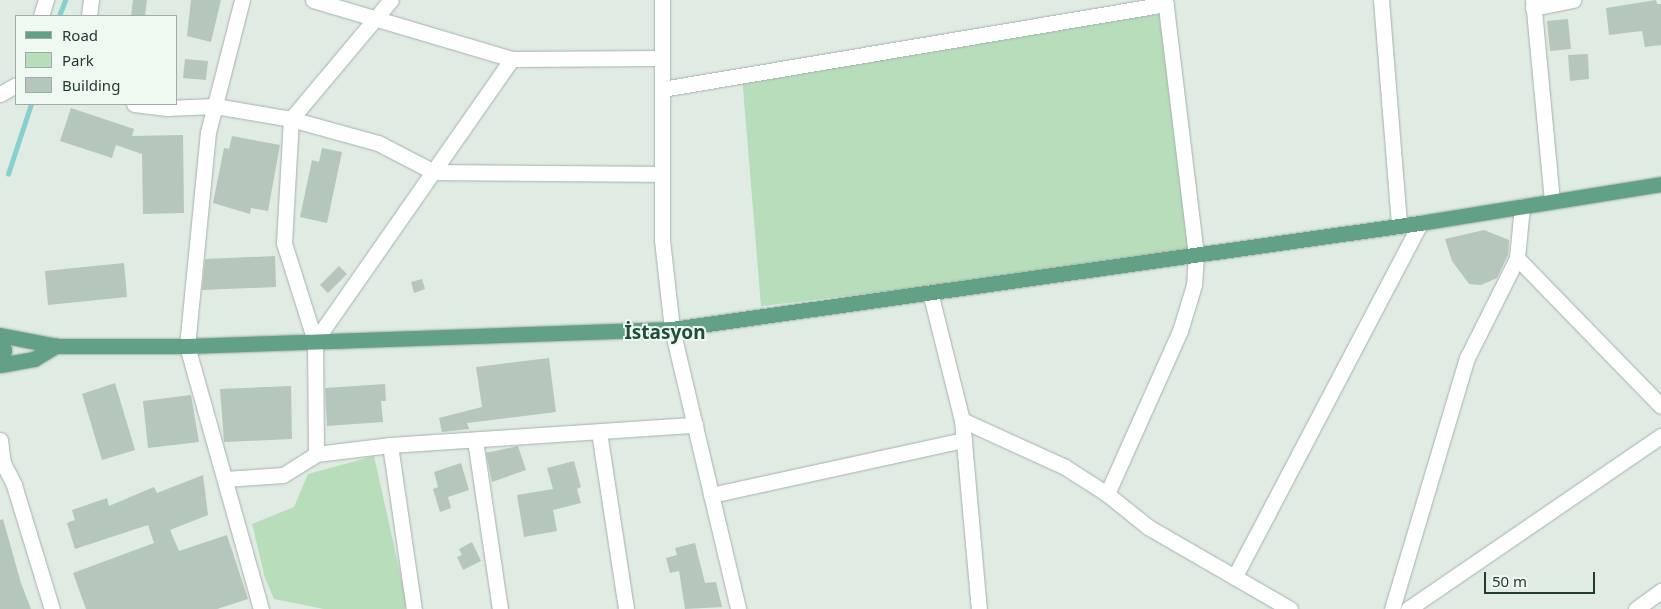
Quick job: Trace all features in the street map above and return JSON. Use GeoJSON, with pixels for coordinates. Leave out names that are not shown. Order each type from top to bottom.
{"type":"FeatureCollection","features":[{"type":"Feature","properties":{"kind":"main road"},"geometry":{"type":"LineString","coordinates":[[56,346],[34,358],[0,364],[4,350],[0,336],[56,346],[187,346],[672,329],[1420,223],[1661,184]]}},
{"type":"Feature","properties":{"kind":"street"},"geometry":{"type":"LineString","coordinates":[[41,15],[46,0]]}},
{"type":"Feature","properties":{"kind":"street"},"geometry":{"type":"LineString","coordinates":[[89,15],[90,0]]}},
{"type":"Feature","properties":{"kind":"street"},"geometry":{"type":"LineString","coordinates":[[242,0],[208,132],[187,346],[261,609]]}},
{"type":"Feature","properties":{"kind":"street"},"geometry":{"type":"LineString","coordinates":[[313,0],[376,17],[512,59],[662,58]]}},
{"type":"Feature","properties":{"kind":"street"},"geometry":{"type":"LineString","coordinates":[[316,454],[315,341],[284,242],[290,119],[391,0]]}},
{"type":"Feature","properties":{"kind":"street"},"geometry":{"type":"LineString","coordinates":[[662,0],[662,240],[672,329],[738,609]]}},
{"type":"Feature","properties":{"kind":"street"},"geometry":{"type":"LineString","coordinates":[[1381,0],[1399,226]]}},
{"type":"Feature","properties":{"kind":"street"},"geometry":{"type":"LineString","coordinates":[[1552,201],[1533,4],[1573,0]]}},
{"type":"Feature","properties":{"kind":"street"},"geometry":{"type":"LineString","coordinates":[[662,89],[1165,2],[1196,254],[1194,285],[1180,331],[1107,494]]}},
{"type":"Feature","properties":{"kind":"street"},"geometry":{"type":"LineString","coordinates":[[315,341],[512,59]]}},
{"type":"Feature","properties":{"kind":"street"},"geometry":{"type":"LineString","coordinates":[[0,94],[15,86]]}},
{"type":"Feature","properties":{"kind":"street"},"geometry":{"type":"LineString","coordinates":[[142,105],[167,108],[214,106],[290,119],[378,143],[434,172],[662,174]]}},
{"type":"Feature","properties":{"kind":"street"},"geometry":{"type":"LineString","coordinates":[[1392,609],[1467,358],[1517,258],[1522,206]]}},
{"type":"Feature","properties":{"kind":"street"},"geometry":{"type":"LineString","coordinates":[[1235,576],[1420,223]]}},
{"type":"Feature","properties":{"kind":"street"},"geometry":{"type":"LineString","coordinates":[[1517,258],[1661,406]]}},
{"type":"Feature","properties":{"kind":"street"},"geometry":{"type":"LineString","coordinates":[[930,292],[962,420],[980,609]]}},
{"type":"Feature","properties":{"kind":"street"},"geometry":{"type":"LineString","coordinates":[[962,420],[1065,466],[1107,494],[1148,527],[1290,609]]}},
{"type":"Feature","properties":{"kind":"street"},"geometry":{"type":"LineString","coordinates":[[225,479],[283,475],[316,454],[390,446],[695,425]]}},
{"type":"Feature","properties":{"kind":"street"},"geometry":{"type":"LineString","coordinates":[[599,432],[626,609]]}},
{"type":"Feature","properties":{"kind":"street"},"geometry":{"type":"LineString","coordinates":[[1408,609],[1661,436]]}},
{"type":"Feature","properties":{"kind":"street"},"geometry":{"type":"LineString","coordinates":[[0,440],[7,488],[52,609]]}},
{"type":"Feature","properties":{"kind":"street"},"geometry":{"type":"LineString","coordinates":[[475,440],[500,609]]}},
{"type":"Feature","properties":{"kind":"street"},"geometry":{"type":"LineString","coordinates":[[711,495],[964,440]]}},
{"type":"Feature","properties":{"kind":"street"},"geometry":{"type":"LineString","coordinates":[[390,446],[414,609]]}},
{"type":"Feature","properties":{"kind":"street"},"geometry":{"type":"LineString","coordinates":[[1636,609],[1661,592]]}},
{"type":"Feature","properties":{"kind":"green space"},"geometry":{"type":"Polygon","coordinates":[[[1166,4],[1196,255],[761,306],[742,76],[1166,4]]]}},
{"type":"Feature","properties":{"kind":"green space"},"geometry":{"type":"Polygon","coordinates":[[[374,456],[407,604],[405,609],[324,609],[274,599],[265,578],[252,524],[294,507],[308,474],[374,456]]]}},
{"type":"Feature","properties":{"kind":"building"},"geometry":{"type":"Polygon","coordinates":[[[133,0],[147,0],[145,15],[131,15],[133,0]]]}},
{"type":"Feature","properties":{"kind":"building"},"geometry":{"type":"Polygon","coordinates":[[[191,0],[221,0],[211,42],[187,36],[191,0]]]}},
{"type":"Feature","properties":{"kind":"building"},"geometry":{"type":"Polygon","coordinates":[[[1656,0],[1657,4],[1661,4],[1661,45],[1645,47],[1642,31],[1609,35],[1606,8],[1656,0]]]}},
{"type":"Feature","properties":{"kind":"building"},"geometry":{"type":"Polygon","coordinates":[[[1568,19],[1571,49],[1550,51],[1547,21],[1568,19]]]}},
{"type":"Feature","properties":{"kind":"building"},"geometry":{"type":"Polygon","coordinates":[[[1588,54],[1589,79],[1570,81],[1568,55],[1588,54]]]}},
{"type":"Feature","properties":{"kind":"building"},"geometry":{"type":"Polygon","coordinates":[[[185,59],[208,61],[206,80],[183,78],[185,59]]]}},
{"type":"Feature","properties":{"kind":"building"},"geometry":{"type":"Polygon","coordinates":[[[71,108],[134,129],[132,136],[183,135],[184,213],[143,214],[142,154],[116,145],[112,158],[60,141],[71,108]]]}},
{"type":"Feature","properties":{"kind":"building"},"geometry":{"type":"Polygon","coordinates":[[[232,136],[280,145],[268,211],[251,208],[250,214],[213,203],[224,148],[229,149],[232,136]]]}},
{"type":"Feature","properties":{"kind":"building"},"geometry":{"type":"Polygon","coordinates":[[[322,148],[342,152],[327,223],[300,217],[312,160],[319,162],[322,148]]]}},
{"type":"Feature","properties":{"kind":"building"},"geometry":{"type":"Polygon","coordinates":[[[1484,230],[1509,240],[1508,255],[1497,278],[1481,285],[1469,284],[1452,261],[1445,239],[1484,230]]]}},
{"type":"Feature","properties":{"kind":"building"},"geometry":{"type":"Polygon","coordinates":[[[275,256],[276,287],[202,290],[205,259],[275,256]]]}},
{"type":"Feature","properties":{"kind":"building"},"geometry":{"type":"Polygon","coordinates":[[[124,263],[127,297],[48,305],[45,271],[124,263]]]}},
{"type":"Feature","properties":{"kind":"building"},"geometry":{"type":"Polygon","coordinates":[[[339,266],[347,274],[328,293],[320,285],[339,266]]]}},
{"type":"Feature","properties":{"kind":"building"},"geometry":{"type":"Polygon","coordinates":[[[422,279],[425,289],[414,293],[411,282],[422,279]]]}},
{"type":"Feature","properties":{"kind":"building"},"geometry":{"type":"Polygon","coordinates":[[[549,358],[556,412],[467,423],[469,429],[442,432],[439,418],[482,407],[476,367],[549,358]]]}},
{"type":"Feature","properties":{"kind":"building"},"geometry":{"type":"Polygon","coordinates":[[[115,383],[135,450],[102,460],[82,394],[115,383]]]}},
{"type":"Feature","properties":{"kind":"building"},"geometry":{"type":"Polygon","coordinates":[[[385,384],[386,401],[381,401],[383,422],[327,426],[325,388],[385,384]]]}},
{"type":"Feature","properties":{"kind":"building"},"geometry":{"type":"Polygon","coordinates":[[[291,386],[292,439],[224,442],[220,389],[291,386]]]}},
{"type":"Feature","properties":{"kind":"building"},"geometry":{"type":"Polygon","coordinates":[[[191,395],[199,442],[148,448],[143,401],[191,395]]]}},
{"type":"Feature","properties":{"kind":"building"},"geometry":{"type":"Polygon","coordinates":[[[518,446],[526,470],[492,482],[486,453],[518,446]]]}},
{"type":"Feature","properties":{"kind":"building"},"geometry":{"type":"Polygon","coordinates":[[[574,461],[581,487],[577,489],[581,503],[553,510],[557,531],[524,537],[517,495],[553,489],[547,468],[574,461]]]}},
{"type":"Feature","properties":{"kind":"building"},"geometry":{"type":"Polygon","coordinates":[[[461,463],[469,490],[448,497],[451,508],[440,512],[433,489],[438,487],[434,472],[461,463]]]}},
{"type":"Feature","properties":{"kind":"building"},"geometry":{"type":"Polygon","coordinates":[[[203,475],[208,515],[170,530],[179,551],[227,535],[248,599],[217,609],[86,609],[73,573],[154,543],[148,525],[75,549],[67,523],[75,520],[72,510],[107,498],[109,506],[154,487],[157,493],[203,475]]]}},
{"type":"Feature","properties":{"kind":"building"},"geometry":{"type":"Polygon","coordinates":[[[3,519],[21,583],[31,609],[0,609],[0,520],[3,519]]]}},
{"type":"Feature","properties":{"kind":"building"},"geometry":{"type":"Polygon","coordinates":[[[472,542],[481,561],[463,570],[457,557],[462,555],[459,549],[472,542]]]}},
{"type":"Feature","properties":{"kind":"building"},"geometry":{"type":"Polygon","coordinates":[[[695,543],[705,583],[716,582],[722,607],[685,609],[679,571],[670,573],[666,558],[677,555],[675,548],[695,543]]]}},
{"type":"Feature","properties":{"kind":"waterway"},"geometry":{"type":"LineString","coordinates":[[59,15],[65,0]]}},
{"type":"Feature","properties":{"kind":"waterway"},"geometry":{"type":"LineString","coordinates":[[8,174],[31,105]]}},
{"type":"Feature","properties":{"kind":"district","name":"İstasyon"},"geometry":{"type":"Point","coordinates":[665,333]}}]}
